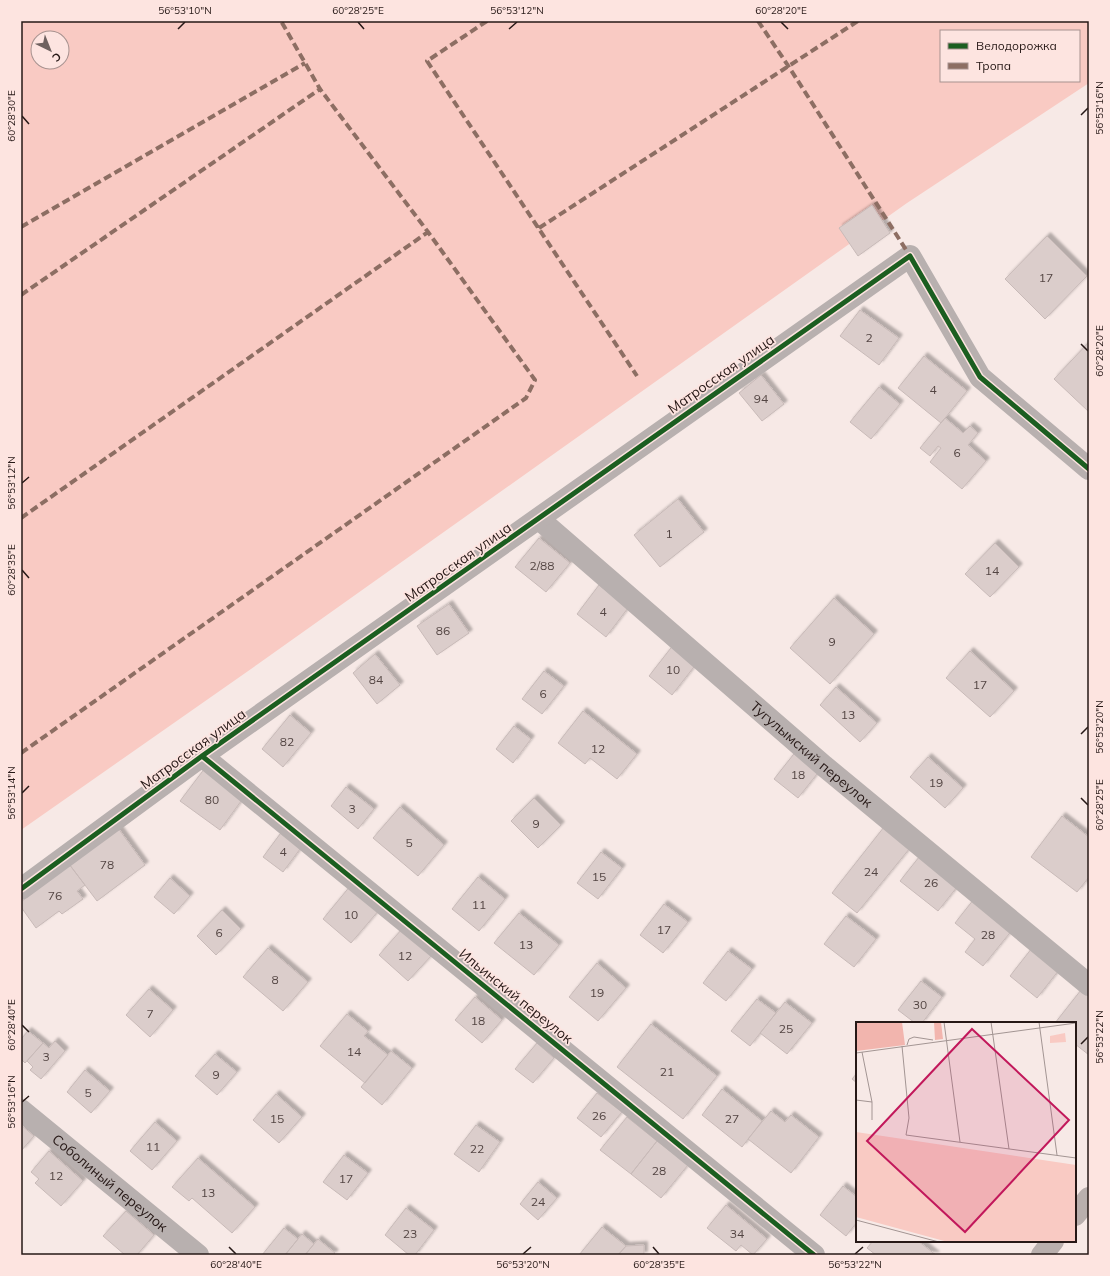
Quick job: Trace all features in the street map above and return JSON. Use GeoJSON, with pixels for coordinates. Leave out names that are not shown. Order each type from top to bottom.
{"type":"FeatureCollection","features":[{"type":"Feature","properties":{"kind":"street","name":"Матросская улица"},"geometry":{"type":"LineString","coordinates":[[21,889],[202,756],[539,519],[736,377],[910,256],[980,377],[1089,469]]}},
{"type":"Feature","properties":{"kind":"street","name":"Тугулымский переулок"},"geometry":{"type":"LineString","coordinates":[[539,519],[824,766],[1089,985]]}},
{"type":"Feature","properties":{"kind":"street","name":"Ильинский переулок"},"geometry":{"type":"LineString","coordinates":[[202,756],[814,1255]]}},
{"type":"Feature","properties":{"kind":"street","name":"Соболиный переулок"},"geometry":{"type":"LineString","coordinates":[[21,1110],[198,1255]]}},
{"type":"Feature","properties":{"kind":"street"},"geometry":{"type":"LineString","coordinates":[[1076,1214],[1089,1198]]}},
{"type":"Feature","properties":{"kind":"street"},"geometry":{"type":"LineString","coordinates":[[1042,1255],[1052,1242]]}},
{"type":"Feature","properties":{"kind":"shaded area"},"geometry":{"type":"Polygon","coordinates":[[[21,21],[1089,21],[1089,83],[907,203],[258,664],[21,830],[21,21]]]}},
{"type":"Feature","properties":{"kind":"building"},"geometry":{"type":"Polygon","coordinates":[[[872,205],[890,233],[858,256],[839,228],[872,205]]]}},
{"type":"Feature","properties":{"kind":"building"},"geometry":{"type":"Polygon","coordinates":[[[1047,236],[1087,276],[1045,319],[1005,279],[1047,236]]]}},
{"type":"Feature","properties":{"kind":"building"},"geometry":{"type":"Polygon","coordinates":[[[860,310],[899,338],[879,365],[840,336],[860,310]]]}},
{"type":"Feature","properties":{"kind":"building"},"geometry":{"type":"Polygon","coordinates":[[[1089,342],[1089,412],[1054,379],[1089,342]]]}},
{"type":"Feature","properties":{"kind":"building"},"geometry":{"type":"Polygon","coordinates":[[[924,356],[967,391],[941,423],[898,388],[924,356]]]}},
{"type":"Feature","properties":{"kind":"building"},"geometry":{"type":"Polygon","coordinates":[[[761,375],[784,404],[762,421],[739,393],[761,375]]]}},
{"type":"Feature","properties":{"kind":"building"},"geometry":{"type":"Polygon","coordinates":[[[879,387],[900,404],[871,439],[850,422],[879,387]]]}},
{"type":"Feature","properties":{"kind":"building"},"geometry":{"type":"Polygon","coordinates":[[[945,418],[963,433],[970,426],[978,433],[968,445],[986,461],[962,489],[930,462],[941,448],[938,446],[930,456],[920,448],[945,418]]]}},
{"type":"Feature","properties":{"kind":"building"},"geometry":{"type":"Polygon","coordinates":[[[678,499],[704,532],[660,567],[634,535],[678,499]]]}},
{"type":"Feature","properties":{"kind":"building"},"geometry":{"type":"Polygon","coordinates":[[[539,538],[570,563],[546,592],[515,567],[539,538]]]}},
{"type":"Feature","properties":{"kind":"building"},"geometry":{"type":"Polygon","coordinates":[[[995,543],[1019,567],[990,597],[965,574],[995,543]]]}},
{"type":"Feature","properties":{"kind":"building"},"geometry":{"type":"Polygon","coordinates":[[[599,585],[628,608],[606,637],[577,614],[599,585]]]}},
{"type":"Feature","properties":{"kind":"building"},"geometry":{"type":"Polygon","coordinates":[[[834,598],[874,634],[830,684],[790,648],[834,598]]]}},
{"type":"Feature","properties":{"kind":"building"},"geometry":{"type":"Polygon","coordinates":[[[449,604],[469,633],[437,655],[417,626],[449,604]]]}},
{"type":"Feature","properties":{"kind":"building"},"geometry":{"type":"Polygon","coordinates":[[[674,644],[697,663],[672,695],[649,676],[674,644]]]}},
{"type":"Feature","properties":{"kind":"building"},"geometry":{"type":"Polygon","coordinates":[[[970,651],[1014,691],[990,717],[946,678],[970,651]]]}},
{"type":"Feature","properties":{"kind":"building"},"geometry":{"type":"Polygon","coordinates":[[[375,654],[400,685],[377,704],[353,673],[375,654]]]}},
{"type":"Feature","properties":{"kind":"building"},"geometry":{"type":"Polygon","coordinates":[[[544,671],[564,686],[542,714],[522,699],[544,671]]]}},
{"type":"Feature","properties":{"kind":"building"},"geometry":{"type":"Polygon","coordinates":[[[836,687],[877,723],[860,742],[820,705],[836,687]]]}},
{"type":"Feature","properties":{"kind":"building"},"geometry":{"type":"Polygon","coordinates":[[[583,711],[637,754],[617,779],[590,758],[585,764],[558,743],[583,711]]]}},
{"type":"Feature","properties":{"kind":"building"},"geometry":{"type":"Polygon","coordinates":[[[290,715],[311,733],[283,767],[262,749],[290,715]]]}},
{"type":"Feature","properties":{"kind":"building"},"geometry":{"type":"Polygon","coordinates":[[[514,726],[531,739],[513,763],[496,749],[514,726]]]}},
{"type":"Feature","properties":{"kind":"building"},"geometry":{"type":"Polygon","coordinates":[[[797,750],[821,769],[798,798],[774,779],[797,750]]]}},
{"type":"Feature","properties":{"kind":"building"},"geometry":{"type":"Polygon","coordinates":[[[928,757],[963,788],[945,808],[910,777],[928,757]]]}},
{"type":"Feature","properties":{"kind":"building"},"geometry":{"type":"Polygon","coordinates":[[[205,768],[244,797],[220,830],[180,801],[205,768]]]}},
{"type":"Feature","properties":{"kind":"building"},"geometry":{"type":"Polygon","coordinates":[[[346,787],[374,809],[358,829],[331,806],[346,787]]]}},
{"type":"Feature","properties":{"kind":"building"},"geometry":{"type":"Polygon","coordinates":[[[534,798],[561,825],[538,848],[511,821],[534,798]]]}},
{"type":"Feature","properties":{"kind":"building"},"geometry":{"type":"Polygon","coordinates":[[[400,807],[444,845],[418,876],[373,838],[400,807]]]}},
{"type":"Feature","properties":{"kind":"building"},"geometry":{"type":"Polygon","coordinates":[[[1062,816],[1089,837],[1089,877],[1077,892],[1031,857],[1062,816]]]}},
{"type":"Feature","properties":{"kind":"building"},"geometry":{"type":"Polygon","coordinates":[[[884,827],[910,848],[857,913],[832,893],[884,827]]]}},
{"type":"Feature","properties":{"kind":"building"},"geometry":{"type":"Polygon","coordinates":[[[118,828],[145,865],[97,901],[69,864],[118,828]]]}},
{"type":"Feature","properties":{"kind":"building"},"geometry":{"type":"Polygon","coordinates":[[[283,830],[303,845],[283,872],[263,857],[283,830]]]}},
{"type":"Feature","properties":{"kind":"building"},"geometry":{"type":"Polygon","coordinates":[[[601,852],[622,868],[598,899],[577,883],[601,852]]]}},
{"type":"Feature","properties":{"kind":"building"},"geometry":{"type":"Polygon","coordinates":[[[923,852],[961,882],[938,911],[900,881],[923,852]]]}},
{"type":"Feature","properties":{"kind":"building"},"geometry":{"type":"Polygon","coordinates":[[[69,864],[85,885],[77,891],[83,899],[62,914],[59,911],[36,928],[21,907],[21,902],[69,864]]]}},
{"type":"Feature","properties":{"kind":"building"},"geometry":{"type":"Polygon","coordinates":[[[478,877],[505,899],[479,931],[452,909],[478,877]]]}},
{"type":"Feature","properties":{"kind":"building"},"geometry":{"type":"Polygon","coordinates":[[[170,878],[190,896],[174,914],[154,897],[170,878]]]}},
{"type":"Feature","properties":{"kind":"building"},"geometry":{"type":"Polygon","coordinates":[[[351,885],[380,909],[351,943],[323,919],[351,885]]]}},
{"type":"Feature","properties":{"kind":"building"},"geometry":{"type":"Polygon","coordinates":[[[974,899],[1013,929],[983,966],[965,952],[975,939],[955,923],[974,899]]]}},
{"type":"Feature","properties":{"kind":"building"},"geometry":{"type":"Polygon","coordinates":[[[664,904],[688,922],[663,953],[640,935],[664,904]]]}},
{"type":"Feature","properties":{"kind":"building"},"geometry":{"type":"Polygon","coordinates":[[[222,910],[241,929],[216,955],[197,936],[222,910]]]}},
{"type":"Feature","properties":{"kind":"building"},"geometry":{"type":"Polygon","coordinates":[[[519,913],[559,945],[534,975],[494,943],[519,913]]]}},
{"type":"Feature","properties":{"kind":"building"},"geometry":{"type":"Polygon","coordinates":[[[846,916],[876,939],[854,967],[824,944],[846,916]]]}},
{"type":"Feature","properties":{"kind":"building"},"geometry":{"type":"Polygon","coordinates":[[[402,929],[432,955],[408,981],[379,955],[402,929]]]}},
{"type":"Feature","properties":{"kind":"building"},"geometry":{"type":"Polygon","coordinates":[[[268,948],[308,982],[283,1011],[243,977],[268,948]]]}},
{"type":"Feature","properties":{"kind":"building"},"geometry":{"type":"Polygon","coordinates":[[[1032,948],[1059,970],[1037,998],[1010,976],[1032,948]]]}},
{"type":"Feature","properties":{"kind":"building"},"geometry":{"type":"Polygon","coordinates":[[[728,951],[752,969],[726,1001],[703,983],[728,951]]]}},
{"type":"Feature","properties":{"kind":"building"},"geometry":{"type":"Polygon","coordinates":[[[597,963],[626,988],[598,1021],[569,997],[597,963]]]}},
{"type":"Feature","properties":{"kind":"building"},"geometry":{"type":"Polygon","coordinates":[[[921,981],[942,997],[923,1022],[914,1022],[898,1010],[921,981]]]}},
{"type":"Feature","properties":{"kind":"building"},"geometry":{"type":"Polygon","coordinates":[[[149,989],[173,1010],[150,1037],[126,1015],[149,989]]]}},
{"type":"Feature","properties":{"kind":"building"},"geometry":{"type":"Polygon","coordinates":[[[1081,990],[1089,996],[1089,1055],[1076,1045],[1076,1022],[1056,1022],[1081,990]]]}},
{"type":"Feature","properties":{"kind":"building"},"geometry":{"type":"Polygon","coordinates":[[[475,997],[502,1020],[482,1043],[455,1020],[475,997]]]}},
{"type":"Feature","properties":{"kind":"building"},"geometry":{"type":"Polygon","coordinates":[[[757,999],[776,1013],[750,1046],[731,1031],[757,999]]]}},
{"type":"Feature","properties":{"kind":"building"},"geometry":{"type":"Polygon","coordinates":[[[785,1002],[812,1023],[787,1054],[760,1033],[785,1002]]]}},
{"type":"Feature","properties":{"kind":"building"},"geometry":{"type":"Polygon","coordinates":[[[347,1014],[368,1031],[364,1036],[388,1055],[365,1083],[320,1046],[347,1014]]]}},
{"type":"Feature","properties":{"kind":"building"},"geometry":{"type":"Polygon","coordinates":[[[651,1024],[717,1076],[683,1119],[617,1067],[651,1024]]]}},
{"type":"Feature","properties":{"kind":"building"},"geometry":{"type":"Polygon","coordinates":[[[28,1031],[43,1043],[25,1063],[21,1059],[21,1039],[28,1031]]]}},
{"type":"Feature","properties":{"kind":"building"},"geometry":{"type":"Polygon","coordinates":[[[55,1041],[65,1051],[41,1079],[30,1070],[33,1067],[27,1061],[43,1043],[49,1048],[55,1041]]]}},
{"type":"Feature","properties":{"kind":"building"},"geometry":{"type":"Polygon","coordinates":[[[537,1043],[554,1058],[533,1083],[515,1069],[537,1043]]]}},
{"type":"Feature","properties":{"kind":"building"},"geometry":{"type":"Polygon","coordinates":[[[391,1051],[412,1068],[382,1105],[361,1087],[391,1051]]]}},
{"type":"Feature","properties":{"kind":"building"},"geometry":{"type":"Polygon","coordinates":[[[215,1054],[237,1072],[217,1095],[195,1076],[215,1054]]]}},
{"type":"Feature","properties":{"kind":"building"},"geometry":{"type":"Polygon","coordinates":[[[85,1070],[110,1091],[91,1113],[67,1092],[85,1070]]]}},
{"type":"Feature","properties":{"kind":"building"},"geometry":{"type":"Polygon","coordinates":[[[856,1074],[856,1082],[852,1079],[856,1074]]]}},
{"type":"Feature","properties":{"kind":"building"},"geometry":{"type":"Polygon","coordinates":[[[722,1089],[762,1121],[742,1147],[702,1115],[722,1089]]]}},
{"type":"Feature","properties":{"kind":"building"},"geometry":{"type":"Polygon","coordinates":[[[597,1093],[622,1112],[601,1137],[577,1118],[597,1093]]]}},
{"type":"Feature","properties":{"kind":"building"},"geometry":{"type":"Polygon","coordinates":[[[276,1094],[302,1117],[279,1143],[253,1120],[276,1094]]]}},
{"type":"Feature","properties":{"kind":"building"},"geometry":{"type":"Polygon","coordinates":[[[771,1111],[785,1122],[791,1115],[819,1137],[791,1173],[748,1139],[771,1111]]]}},
{"type":"Feature","properties":{"kind":"building"},"geometry":{"type":"Polygon","coordinates":[[[627,1117],[657,1141],[631,1174],[600,1150],[627,1117]]]}},
{"type":"Feature","properties":{"kind":"building"},"geometry":{"type":"Polygon","coordinates":[[[155,1122],[177,1141],[152,1170],[130,1151],[155,1122]]]}},
{"type":"Feature","properties":{"kind":"building"},"geometry":{"type":"Polygon","coordinates":[[[21,1125],[34,1136],[21,1151],[21,1125]]]}},
{"type":"Feature","properties":{"kind":"building"},"geometry":{"type":"Polygon","coordinates":[[[476,1125],[500,1142],[479,1172],[454,1154],[476,1125]]]}},
{"type":"Feature","properties":{"kind":"building"},"geometry":{"type":"Polygon","coordinates":[[[657,1141],[688,1165],[661,1198],[631,1174],[657,1141]]]}},
{"type":"Feature","properties":{"kind":"building"},"geometry":{"type":"Polygon","coordinates":[[[49,1151],[83,1181],[61,1206],[35,1183],[39,1179],[31,1172],[49,1151]]]}},
{"type":"Feature","properties":{"kind":"building"},"geometry":{"type":"Polygon","coordinates":[[[344,1155],[368,1173],[347,1200],[323,1182],[344,1155]]]}},
{"type":"Feature","properties":{"kind":"building"},"geometry":{"type":"Polygon","coordinates":[[[198,1158],[255,1207],[232,1233],[192,1198],[189,1201],[172,1187],[198,1158]]]}},
{"type":"Feature","properties":{"kind":"building"},"geometry":{"type":"Polygon","coordinates":[[[538,1182],[557,1198],[538,1220],[520,1204],[538,1182]]]}},
{"type":"Feature","properties":{"kind":"building"},"geometry":{"type":"Polygon","coordinates":[[[843,1186],[856,1196],[856,1223],[846,1236],[820,1215],[843,1186]]]}},
{"type":"Feature","properties":{"kind":"building"},"geometry":{"type":"Polygon","coordinates":[[[726,1205],[767,1239],[753,1255],[741,1245],[736,1251],[707,1228],[726,1205]]]}},
{"type":"Feature","properties":{"kind":"building"},"geometry":{"type":"Polygon","coordinates":[[[406,1208],[434,1230],[415,1255],[409,1255],[385,1235],[406,1208]]]}},
{"type":"Feature","properties":{"kind":"building"},"geometry":{"type":"Polygon","coordinates":[[[126,1211],[154,1235],[137,1255],[125,1255],[103,1236],[126,1211]]]}},
{"type":"Feature","properties":{"kind":"building"},"geometry":{"type":"Polygon","coordinates":[[[602,1227],[626,1246],[618,1255],[579,1255],[602,1227]]]}},
{"type":"Feature","properties":{"kind":"building"},"geometry":{"type":"Polygon","coordinates":[[[284,1228],[298,1239],[285,1255],[262,1255],[284,1228]]]}},
{"type":"Feature","properties":{"kind":"building"},"geometry":{"type":"Polygon","coordinates":[[[302,1234],[314,1244],[305,1255],[285,1255],[302,1234]]]}},
{"type":"Feature","properties":{"kind":"building"},"geometry":{"type":"Polygon","coordinates":[[[318,1239],[335,1253],[333,1255],[305,1255],[318,1239]]]}},
{"type":"Feature","properties":{"kind":"building"},"geometry":{"type":"Polygon","coordinates":[[[872,1242],[919,1242],[936,1255],[876,1255],[867,1248],[872,1242]]]}},
{"type":"Feature","properties":{"kind":"building"},"geometry":{"type":"Polygon","coordinates":[[[644,1245],[644,1255],[618,1255],[626,1246],[644,1245]]]}},
{"type":"Feature","properties":{"kind":"marked path"},"geometry":{"type":"LineString","coordinates":[[21,753],[526,398],[535,380],[428,232],[320,89],[281,21]]}},
{"type":"Feature","properties":{"kind":"marked path"},"geometry":{"type":"LineString","coordinates":[[487,21],[427,61],[637,376]]}},
{"type":"Feature","properties":{"kind":"marked path"},"geometry":{"type":"LineString","coordinates":[[758,21],[910,256]]}},
{"type":"Feature","properties":{"kind":"marked path"},"geometry":{"type":"LineString","coordinates":[[539,228],[858,21]]}},
{"type":"Feature","properties":{"kind":"marked path"},"geometry":{"type":"LineString","coordinates":[[21,227],[305,63]]}},
{"type":"Feature","properties":{"kind":"marked path"},"geometry":{"type":"LineString","coordinates":[[21,295],[320,89]]}},
{"type":"Feature","properties":{"kind":"marked path"},"geometry":{"type":"LineString","coordinates":[[21,518],[428,232]]}},
{"type":"Feature","properties":{"kind":"cycle path"},"geometry":{"type":"LineString","coordinates":[[21,889],[202,756],[910,256],[980,377],[1089,469]]}},
{"type":"Feature","properties":{"kind":"cycle path"},"geometry":{"type":"LineString","coordinates":[[202,756],[814,1255]]}}]}
